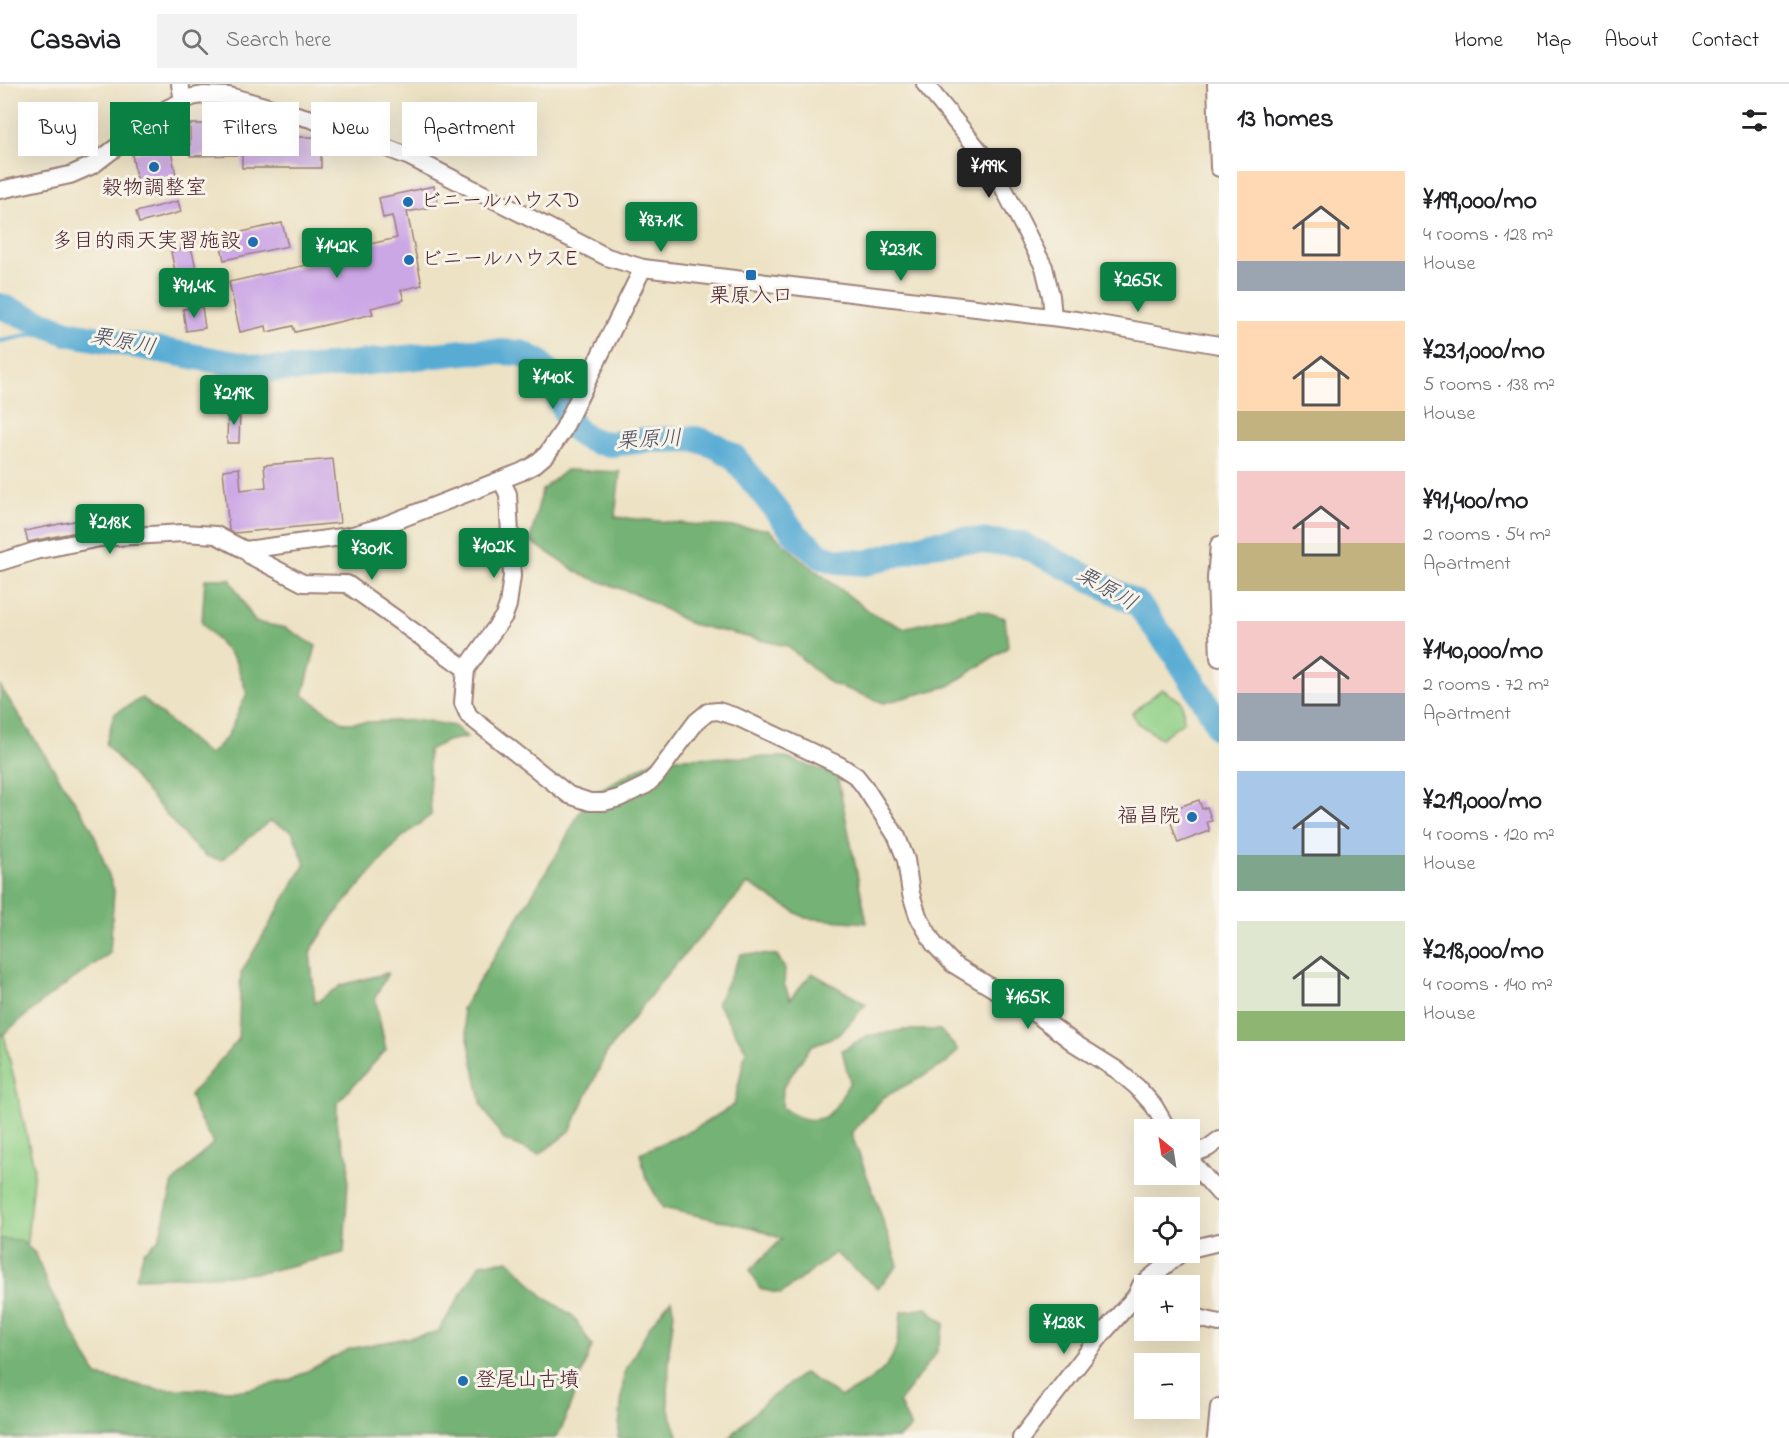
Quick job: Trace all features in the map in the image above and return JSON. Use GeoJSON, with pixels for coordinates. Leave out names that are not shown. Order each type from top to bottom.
{"type":"FeatureCollection","features":[{"type":"Feature","properties":{"kind":"street"},"geometry":{"type":"LineString","coordinates":[[180,84],[183,101]]}},
{"type":"Feature","properties":{"kind":"street"},"geometry":{"type":"LineString","coordinates":[[925,84],[987,160],[1001,183],[1044,267],[1053,317]]}},
{"type":"Feature","properties":{"kind":"street"},"geometry":{"type":"LineString","coordinates":[[1216,84],[1219,168]]}},
{"type":"Feature","properties":{"kind":"street"},"geometry":{"type":"LineString","coordinates":[[0,190],[70,175],[93,165],[161,111],[203,95],[232,90],[410,157],[598,253],[643,268],[1053,317],[1219,345]]}},
{"type":"Feature","properties":{"kind":"street"},"geometry":{"type":"LineString","coordinates":[[244,550],[349,536],[380,527],[534,465],[547,454],[562,432],[643,268]]}},
{"type":"Feature","properties":{"kind":"street"},"geometry":{"type":"LineString","coordinates":[[501,480],[508,494],[512,576],[504,616],[466,669],[463,703],[469,716],[569,795],[580,800],[604,802],[646,786],[696,722],[708,712],[718,711],[737,717],[847,770],[856,776],[875,800],[897,837],[906,860],[918,916],[934,944],[953,964],[1041,1017],[1074,1043],[1117,1070],[1137,1087],[1154,1106],[1162,1119]]}},
{"type":"Feature","properties":{"kind":"street"},"geometry":{"type":"LineString","coordinates":[[0,562],[35,551],[100,538],[183,534],[216,535],[303,583],[347,584],[466,669]]}},
{"type":"Feature","properties":{"kind":"street"},"geometry":{"type":"LineString","coordinates":[[1219,545],[1216,578],[1219,658]]}},
{"type":"Feature","properties":{"kind":"street"},"geometry":{"type":"LineString","coordinates":[[1200,1151],[1215,1145]]}},
{"type":"Feature","properties":{"kind":"street"},"geometry":{"type":"LineString","coordinates":[[1200,1171],[1219,1192]]}},
{"type":"Feature","properties":{"kind":"street"},"geometry":{"type":"LineString","coordinates":[[1200,1247],[1219,1242]]}},
{"type":"Feature","properties":{"kind":"street"},"geometry":{"type":"LineString","coordinates":[[1153,1275],[1168,1263]]}},
{"type":"Feature","properties":{"kind":"street"},"geometry":{"type":"LineString","coordinates":[[1021,1438],[1102,1334],[1134,1304]]}},
{"type":"Feature","properties":{"kind":"street"},"geometry":{"type":"LineString","coordinates":[[1200,1319],[1219,1323]]}},
{"type":"Feature","properties":{"kind":"street"},"geometry":{"type":"LineString","coordinates":[[1216,1438],[1219,1407]]}},
{"type":"Feature","properties":{"kind":"green space"},"geometry":{"type":"Polygon","coordinates":[[[566,470],[620,472],[615,517],[768,529],[802,560],[873,614],[903,628],[980,610],[1005,618],[1008,647],[949,686],[884,703],[830,683],[787,646],[691,624],[641,596],[582,575],[530,541],[542,490],[566,470]]]}},
{"type":"Feature","properties":{"kind":"green space"},"geometry":{"type":"Polygon","coordinates":[[[205,579],[230,579],[255,622],[286,628],[316,646],[303,695],[344,723],[421,720],[454,726],[467,737],[447,741],[428,750],[431,815],[400,839],[336,913],[310,952],[315,1003],[342,985],[388,973],[375,998],[386,1050],[337,1103],[337,1129],[349,1161],[344,1253],[265,1272],[136,1278],[144,1252],[159,1239],[173,1183],[213,1143],[195,1111],[190,1095],[238,1040],[241,973],[305,864],[292,831],[270,821],[221,860],[206,856],[189,841],[106,744],[114,714],[142,698],[209,755],[227,737],[247,693],[235,660],[202,623],[205,579]]]}},
{"type":"Feature","properties":{"kind":"green space"},"geometry":{"type":"Polygon","coordinates":[[[0,686],[92,828],[114,890],[110,953],[47,998],[0,1037],[0,686]]]}},
{"type":"Feature","properties":{"kind":"green space"},"geometry":{"type":"Polygon","coordinates":[[[1162,689],[1182,702],[1184,721],[1161,738],[1137,723],[1132,713],[1162,689]]]}},
{"type":"Feature","properties":{"kind":"green space"},"geometry":{"type":"Polygon","coordinates":[[[783,757],[837,775],[867,923],[805,918],[748,884],[666,975],[606,1054],[570,1131],[539,1155],[504,1140],[482,1106],[462,1009],[559,851],[588,796],[658,758],[783,757]]]}},
{"type":"Feature","properties":{"kind":"green space"},"geometry":{"type":"Polygon","coordinates":[[[741,954],[777,955],[785,969],[784,984],[790,999],[812,973],[866,1004],[840,1034],[811,1046],[783,1087],[782,1107],[793,1114],[806,1119],[819,1119],[831,1112],[850,1082],[842,1050],[867,1036],[903,1030],[940,1030],[958,1050],[947,1063],[884,1097],[851,1133],[898,1265],[878,1288],[835,1253],[781,1294],[760,1289],[750,1270],[782,1239],[755,1228],[663,1208],[646,1178],[640,1153],[693,1130],[734,1105],[746,1050],[717,1003],[741,954]]]}},
{"type":"Feature","properties":{"kind":"green space"},"geometry":{"type":"Polygon","coordinates":[[[0,1017],[34,1167],[18,1337],[0,1377],[0,1017]]]}},
{"type":"Feature","properties":{"kind":"green space"},"geometry":{"type":"Polygon","coordinates":[[[0,1239],[20,1240],[36,1254],[48,1287],[97,1376],[158,1389],[244,1390],[290,1380],[349,1349],[438,1332],[480,1264],[509,1260],[544,1297],[573,1316],[592,1346],[562,1428],[555,1438],[0,1438],[0,1239]]]}},
{"type":"Feature","properties":{"kind":"green space"},"geometry":{"type":"Polygon","coordinates":[[[671,1300],[674,1313],[669,1352],[668,1407],[679,1438],[618,1438],[624,1373],[650,1326],[671,1300]]]}},
{"type":"Feature","properties":{"kind":"green space"},"geometry":{"type":"Polygon","coordinates":[[[927,1308],[945,1324],[936,1353],[899,1402],[911,1428],[898,1438],[729,1438],[766,1401],[804,1373],[841,1397],[869,1381],[879,1374],[892,1356],[897,1345],[901,1312],[927,1308]]]}},
{"type":"Feature","properties":{"kind":"building"},"geometry":{"type":"Polygon","coordinates":[[[190,124],[202,124],[202,156],[190,156],[190,124]]]}},
{"type":"Feature","properties":{"kind":"building"},"geometry":{"type":"Polygon","coordinates":[[[299,137],[311,137],[311,156],[321,156],[321,168],[242,168],[242,156],[299,156],[299,137]]]}},
{"type":"Feature","properties":{"kind":"building","name":"穀物調整室"},"geometry":{"type":"Polygon","coordinates":[[[132,156],[172,156],[177,180],[138,188],[132,156]]]}},
{"type":"Feature","properties":{"kind":"building"},"geometry":{"type":"Polygon","coordinates":[[[434,186],[438,206],[407,212],[422,285],[401,290],[404,300],[371,308],[373,314],[295,332],[293,326],[267,332],[266,326],[240,332],[229,282],[371,251],[370,244],[397,238],[392,216],[383,218],[379,198],[434,186]]]}},
{"type":"Feature","properties":{"kind":"building"},"geometry":{"type":"Polygon","coordinates":[[[178,201],[181,212],[139,223],[136,212],[178,201]]]}},
{"type":"Feature","properties":{"kind":"building","name":"多目的雨天実習施設"},"geometry":{"type":"Polygon","coordinates":[[[282,223],[288,246],[224,260],[219,237],[282,223]]]}},
{"type":"Feature","properties":{"kind":"building"},"geometry":{"type":"Polygon","coordinates":[[[191,247],[198,276],[177,281],[171,252],[191,247]]]}},
{"type":"Feature","properties":{"kind":"building"},"geometry":{"type":"Polygon","coordinates":[[[202,307],[205,328],[186,331],[183,309],[202,307]]]}},
{"type":"Feature","properties":{"kind":"building"},"geometry":{"type":"Polygon","coordinates":[[[228,408],[240,408],[239,443],[227,443],[228,408]]]}},
{"type":"Feature","properties":{"kind":"building"},"geometry":{"type":"Polygon","coordinates":[[[333,459],[340,523],[235,533],[229,530],[223,470],[239,468],[241,490],[266,487],[264,465],[333,459]]]}},
{"type":"Feature","properties":{"kind":"building"},"geometry":{"type":"Polygon","coordinates":[[[89,518],[91,529],[28,542],[25,531],[89,518]]]}},
{"type":"Feature","properties":{"kind":"building"},"geometry":{"type":"Polygon","coordinates":[[[1199,800],[1202,809],[1207,807],[1212,821],[1207,822],[1210,831],[1178,843],[1167,811],[1199,800]]]}},
{"type":"Feature","properties":{"kind":"waterway","name":"栗原川"},"geometry":{"type":"LineString","coordinates":[[0,306],[67,333],[262,369],[304,369],[473,351],[521,353],[539,362],[551,376],[565,412],[574,428],[583,436],[610,444],[646,440],[696,439],[716,446],[734,457],[796,535],[821,556],[837,561],[866,563],[931,544],[964,540],[1021,544],[1138,604],[1176,655],[1219,728]]}},
{"type":"Feature","properties":{"kind":"waterway"},"geometry":{"type":"LineString","coordinates":[[0,341],[33,334],[67,333]]}},
{"type":"Feature","properties":{"kind":"place","name":"穀物調整室"},"geometry":{"type":"Point","coordinates":[154,167]}},
{"type":"Feature","properties":{"kind":"place","name":"ビニールハウスD"},"geometry":{"type":"Point","coordinates":[408,202]}},
{"type":"Feature","properties":{"kind":"place","name":"多目的雨天実習施設"},"geometry":{"type":"Point","coordinates":[253,242]}},
{"type":"Feature","properties":{"kind":"place","name":"ビニールハウスE"},"geometry":{"type":"Point","coordinates":[409,260]}},
{"type":"Feature","properties":{"kind":"place","name":"栗原入口"},"geometry":{"type":"Point","coordinates":[751,275]}},
{"type":"Feature","properties":{"kind":"place","name":"福昌院"},"geometry":{"type":"Point","coordinates":[1192,817]}},
{"type":"Feature","properties":{"kind":"place","name":"登尾山古墳"},"geometry":{"type":"Point","coordinates":[463,1381]}}]}
